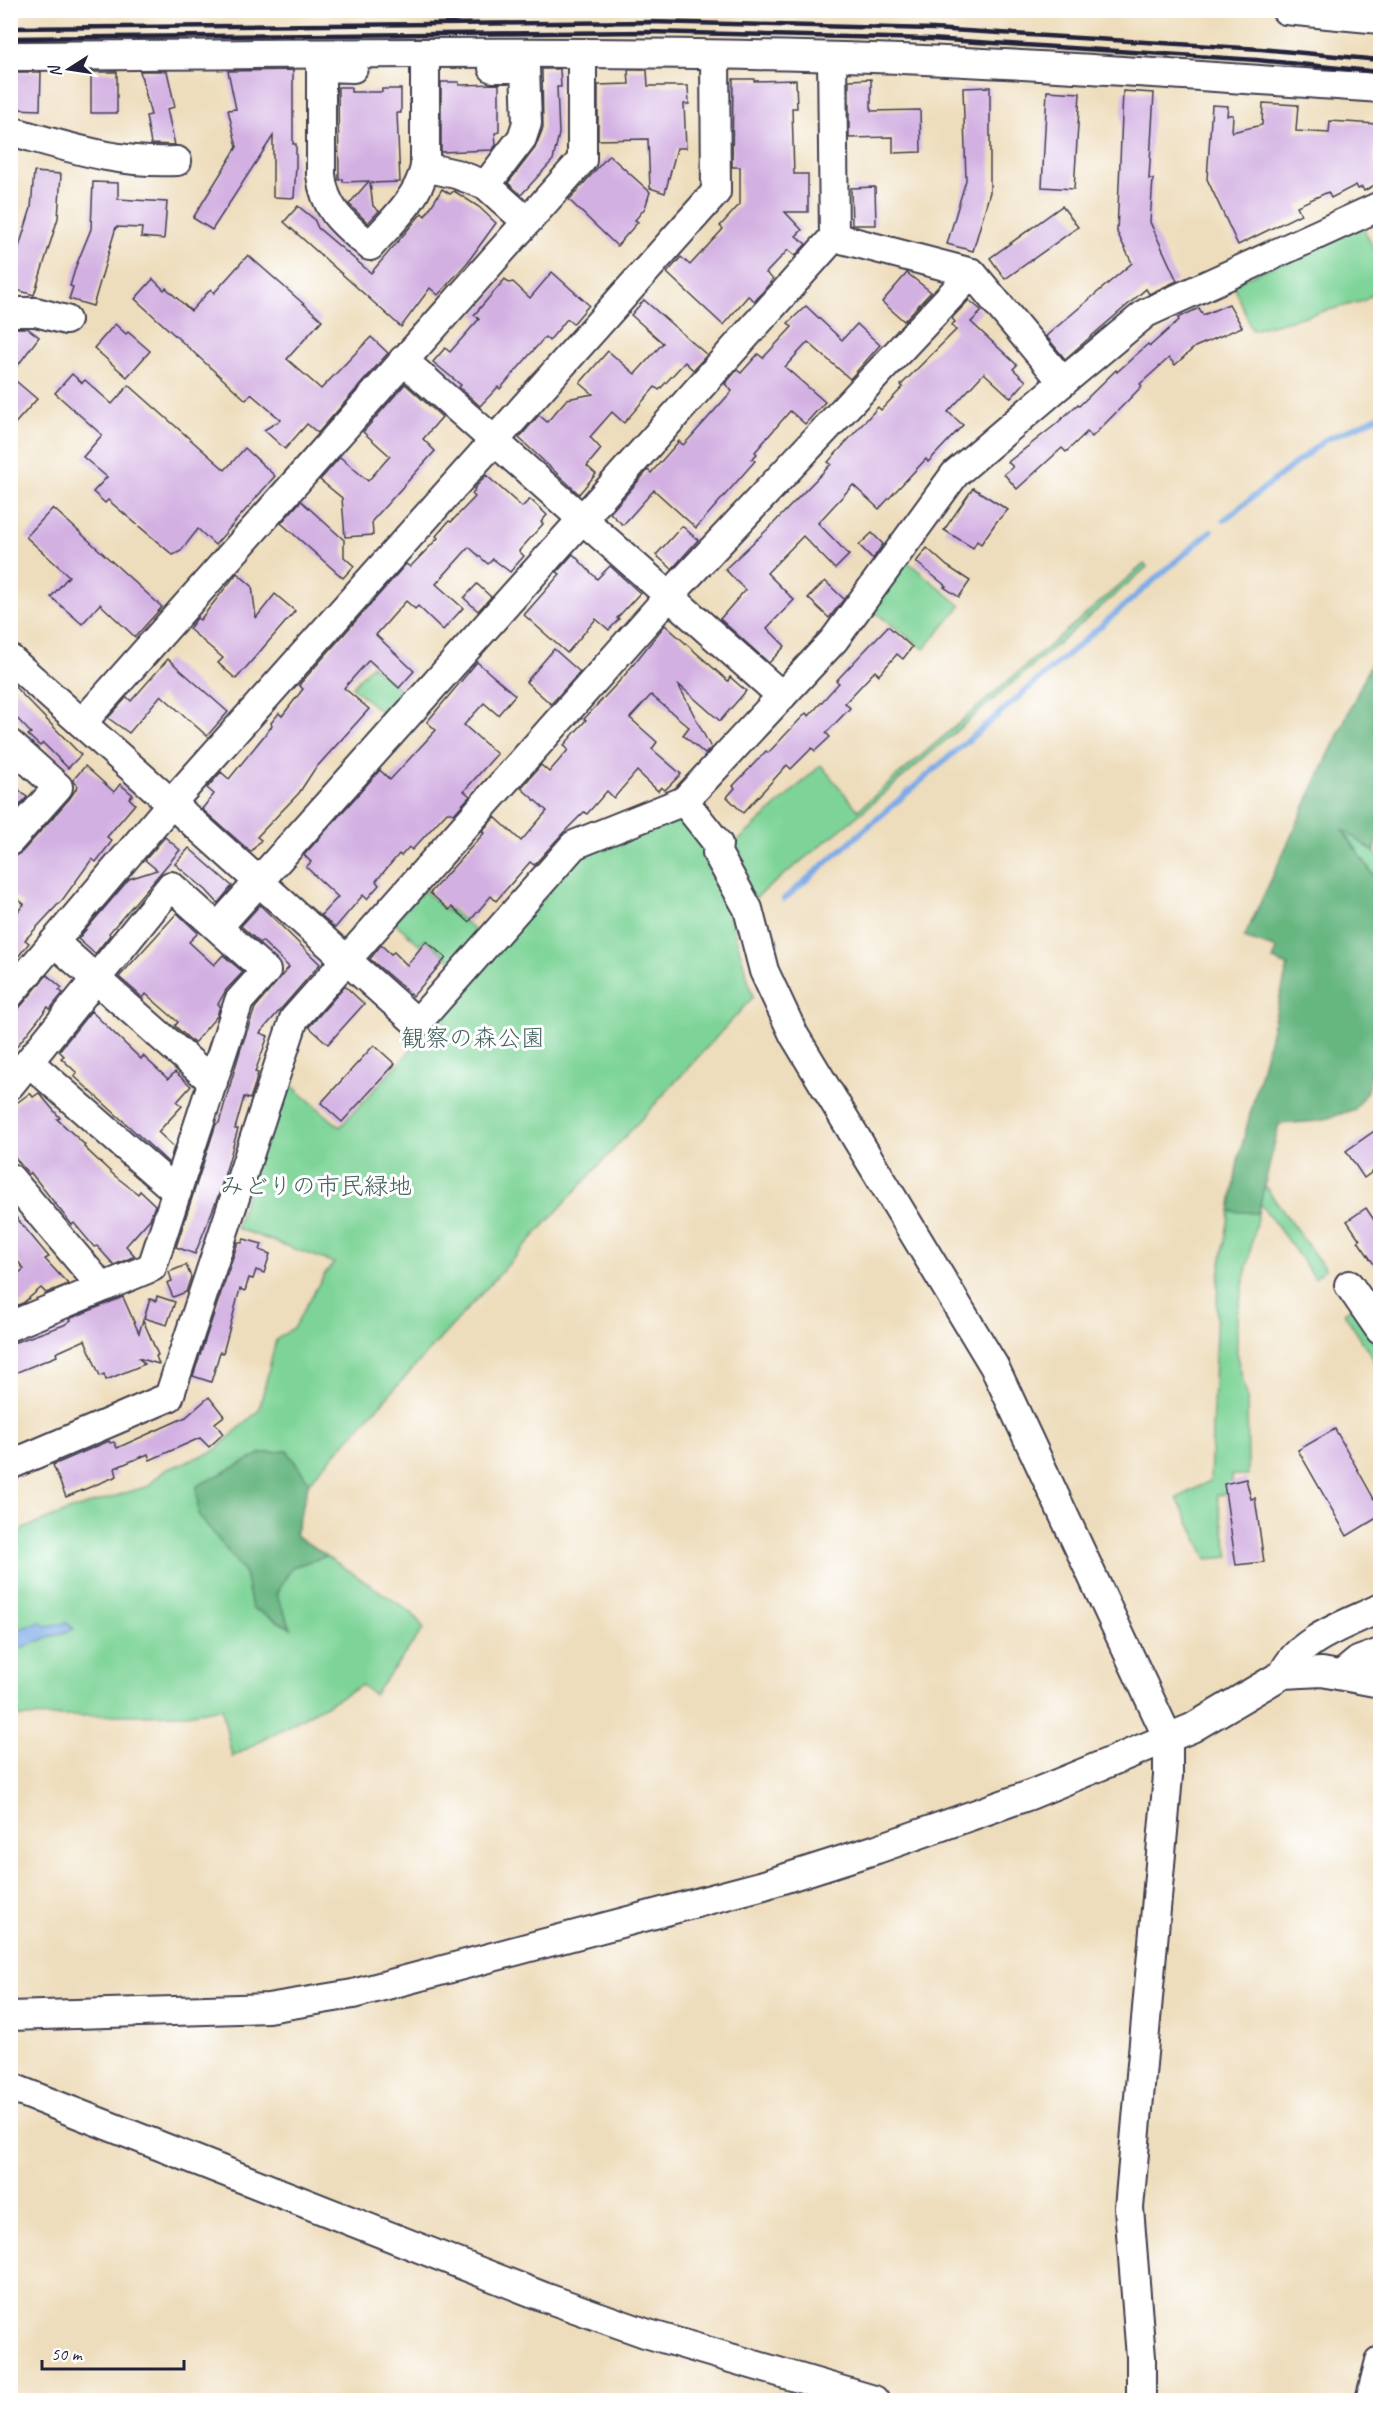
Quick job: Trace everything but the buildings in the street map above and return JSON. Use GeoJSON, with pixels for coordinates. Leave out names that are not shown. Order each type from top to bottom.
{"type":"FeatureCollection","features":[{"type":"Feature","properties":{"kind":"street"},"geometry":{"type":"LineString","coordinates":[[1286,10],[1380,19]]}},
{"type":"Feature","properties":{"kind":"street"},"geometry":{"type":"LineString","coordinates":[[82,723],[582,160],[582,53]]}},
{"type":"Feature","properties":{"kind":"street"},"geometry":{"type":"LineString","coordinates":[[10,56],[582,53],[832,57],[1000,64],[1380,88]]}},
{"type":"Feature","properties":{"kind":"street"},"geometry":{"type":"LineString","coordinates":[[10,994],[172,802],[716,192],[715,56]]}},
{"type":"Feature","properties":{"kind":"street"},"geometry":{"type":"LineString","coordinates":[[219,926],[834,237],[832,57]]}},
{"type":"Feature","properties":{"kind":"street"},"geometry":{"type":"LineString","coordinates":[[425,68],[426,167],[415,194],[370,246],[332,211],[322,188],[321,68],[425,68],[525,68],[527,123],[522,138],[486,185]]}},
{"type":"Feature","properties":{"kind":"street"},"geometry":{"type":"LineString","coordinates":[[10,131],[100,156],[145,162],[177,161]]}},
{"type":"Feature","properties":{"kind":"street"},"geometry":{"type":"LineString","coordinates":[[426,167],[456,174],[486,185],[526,221]]}},
{"type":"Feature","properties":{"kind":"street"},"geometry":{"type":"LineString","coordinates":[[10,659],[417,1023],[574,845],[684,801],[834,640],[955,474],[1063,382],[1146,313],[1380,206]]}},
{"type":"Feature","properties":{"kind":"street"},"geometry":{"type":"LineString","coordinates":[[834,237],[972,273],[1063,382]]}},
{"type":"Feature","properties":{"kind":"street"},"geometry":{"type":"LineString","coordinates":[[10,1465],[170,1397],[294,1019],[669,596],[972,273]]}},
{"type":"Feature","properties":{"kind":"street"},"geometry":{"type":"LineString","coordinates":[[10,312],[36,312],[66,320]]}},
{"type":"Feature","properties":{"kind":"street"},"geometry":{"type":"LineString","coordinates":[[403,360],[782,696]]}},
{"type":"Feature","properties":{"kind":"street"},"geometry":{"type":"LineString","coordinates":[[10,744],[58,787],[10,841]]}},
{"type":"Feature","properties":{"kind":"street"},"geometry":{"type":"LineString","coordinates":[[684,801],[718,844],[717,853],[748,909],[764,971],[794,1035],[994,1366],[1168,1738],[1168,1776],[1129,2208],[1142,2357],[1141,2400]]}},
{"type":"Feature","properties":{"kind":"street"},"geometry":{"type":"LineString","coordinates":[[10,1085],[171,885],[219,926],[266,971],[239,1001],[152,1267],[10,1326]]}},
{"type":"Feature","properties":{"kind":"street"},"geometry":{"type":"LineString","coordinates":[[54,942],[213,1082]]}},
{"type":"Feature","properties":{"kind":"street"},"geometry":{"type":"LineString","coordinates":[[30,1063],[177,1192]]}},
{"type":"Feature","properties":{"kind":"street"},"geometry":{"type":"LineString","coordinates":[[10,1178],[102,1287]]}},
{"type":"Feature","properties":{"kind":"street"},"geometry":{"type":"LineString","coordinates":[[1349,1285],[1380,1330]]}},
{"type":"Feature","properties":{"kind":"street"},"geometry":{"type":"LineString","coordinates":[[1282,1674],[1288,1663],[1304,1647],[1380,1608]]}},
{"type":"Feature","properties":{"kind":"street"},"geometry":{"type":"LineString","coordinates":[[1341,1675],[1358,1660],[1380,1653]]}},
{"type":"Feature","properties":{"kind":"street"},"geometry":{"type":"LineString","coordinates":[[10,2016],[268,2008],[353,1994],[764,1885],[877,1849],[1030,1795],[1192,1728],[1282,1674],[1322,1672],[1380,1683]]}},
{"type":"Feature","properties":{"kind":"street"},"geometry":{"type":"LineString","coordinates":[[10,2087],[544,2297],[645,2333],[874,2400]]}},
{"type":"Feature","properties":{"kind":"street"},"geometry":{"type":"LineString","coordinates":[[1370,2400],[1380,2361]]}},
{"type":"Feature","properties":{"kind":"green space"},"geometry":{"type":"Polygon","coordinates":[[[1361,224],[1380,260],[1380,288],[1363,301],[1252,330],[1233,284],[1361,224]]]}},
{"type":"Feature","properties":{"kind":"green space"},"geometry":{"type":"Polygon","coordinates":[[[907,561],[961,606],[924,649],[872,610],[907,561]]]}},
{"type":"Feature","properties":{"kind":"green space"},"geometry":{"type":"Polygon","coordinates":[[[1144,564],[1147,567],[861,813],[750,902],[724,854],[821,765],[858,810],[1144,564]]]}},
{"type":"Feature","properties":{"kind":"green space"},"geometry":{"type":"Polygon","coordinates":[[[1380,644],[1380,827],[1375,852],[1342,829],[1380,885],[1380,1035],[1367,1091],[1355,1109],[1319,1121],[1279,1124],[1258,1213],[1230,1211],[1238,1161],[1288,966],[1273,960],[1277,949],[1244,938],[1380,644]]]}},
{"type":"Feature","properties":{"kind":"green space"},"geometry":{"type":"Polygon","coordinates":[[[372,665],[409,698],[390,720],[352,687],[372,665]]]}},
{"type":"Feature","properties":{"kind":"green space"},"geometry":{"type":"Polygon","coordinates":[[[681,816],[709,854],[703,856],[732,923],[753,997],[309,1482],[287,1451],[262,1453],[199,1514],[245,1573],[252,1608],[291,1628],[276,1594],[292,1567],[327,1556],[412,1613],[424,1628],[374,1695],[362,1685],[232,1757],[222,1708],[187,1714],[11,1717],[10,1534],[68,1511],[148,1486],[165,1470],[214,1451],[259,1410],[276,1340],[294,1327],[324,1275],[334,1263],[236,1228],[283,1078],[340,1127],[422,1038],[581,853],[681,816]]]}},
{"type":"Feature","properties":{"kind":"green space"},"geometry":{"type":"Polygon","coordinates":[[[1341,827],[1380,857],[1380,884],[1341,827]]]}},
{"type":"Feature","properties":{"kind":"green space"},"geometry":{"type":"Polygon","coordinates":[[[423,890],[448,912],[451,909],[481,936],[456,965],[426,939],[420,945],[394,922],[423,890]]]}},
{"type":"Feature","properties":{"kind":"green space"},"geometry":{"type":"Polygon","coordinates":[[[1264,1185],[1325,1269],[1315,1278],[1260,1203],[1264,1185]]]}},
{"type":"Feature","properties":{"kind":"green space"},"geometry":{"type":"Polygon","coordinates":[[[1230,1211],[1258,1213],[1237,1315],[1237,1357],[1247,1396],[1248,1475],[1232,1475],[1232,1493],[1217,1495],[1229,1557],[1207,1559],[1177,1498],[1210,1481],[1218,1282],[1230,1211]]]}},
{"type":"Feature","properties":{"kind":"green space"},"geometry":{"type":"Polygon","coordinates":[[[1355,1306],[1380,1345],[1380,1369],[1344,1313],[1355,1306]]]}},
{"type":"Feature","properties":{"kind":"green space"},"geometry":{"type":"Polygon","coordinates":[[[287,1451],[309,1482],[295,1535],[327,1556],[292,1567],[276,1594],[291,1628],[252,1608],[245,1573],[198,1514],[197,1486],[262,1453],[287,1451]]]}},
{"type":"Feature","properties":{"kind":"water"},"geometry":{"type":"Polygon","coordinates":[[[40,1622],[46,1626],[67,1623],[74,1629],[11,1651],[11,1632],[40,1622]]]}},
{"type":"Feature","properties":{"kind":"waterway"},"geometry":{"type":"LineString","coordinates":[[1224,520],[1325,440],[1380,416]]}},
{"type":"Feature","properties":{"kind":"waterway"},"geometry":{"type":"LineString","coordinates":[[784,899],[1211,531]]}},
{"type":"Feature","properties":{"kind":"railway"},"geometry":{"type":"LineString","coordinates":[[10,28],[650,22],[933,29],[1261,49],[1380,60]]}},
{"type":"Feature","properties":{"kind":"railway"},"geometry":{"type":"LineString","coordinates":[[10,38],[648,32],[930,39],[1257,60],[1380,72]]}},
{"type":"Feature","properties":{"kind":"park label","name":"観察の森公園"},"geometry":{"type":"Point","coordinates":[473,1038]}},
{"type":"Feature","properties":{"kind":"park label","name":"みどりの市民緑地"},"geometry":{"type":"Point","coordinates":[316,1186]}}]}
